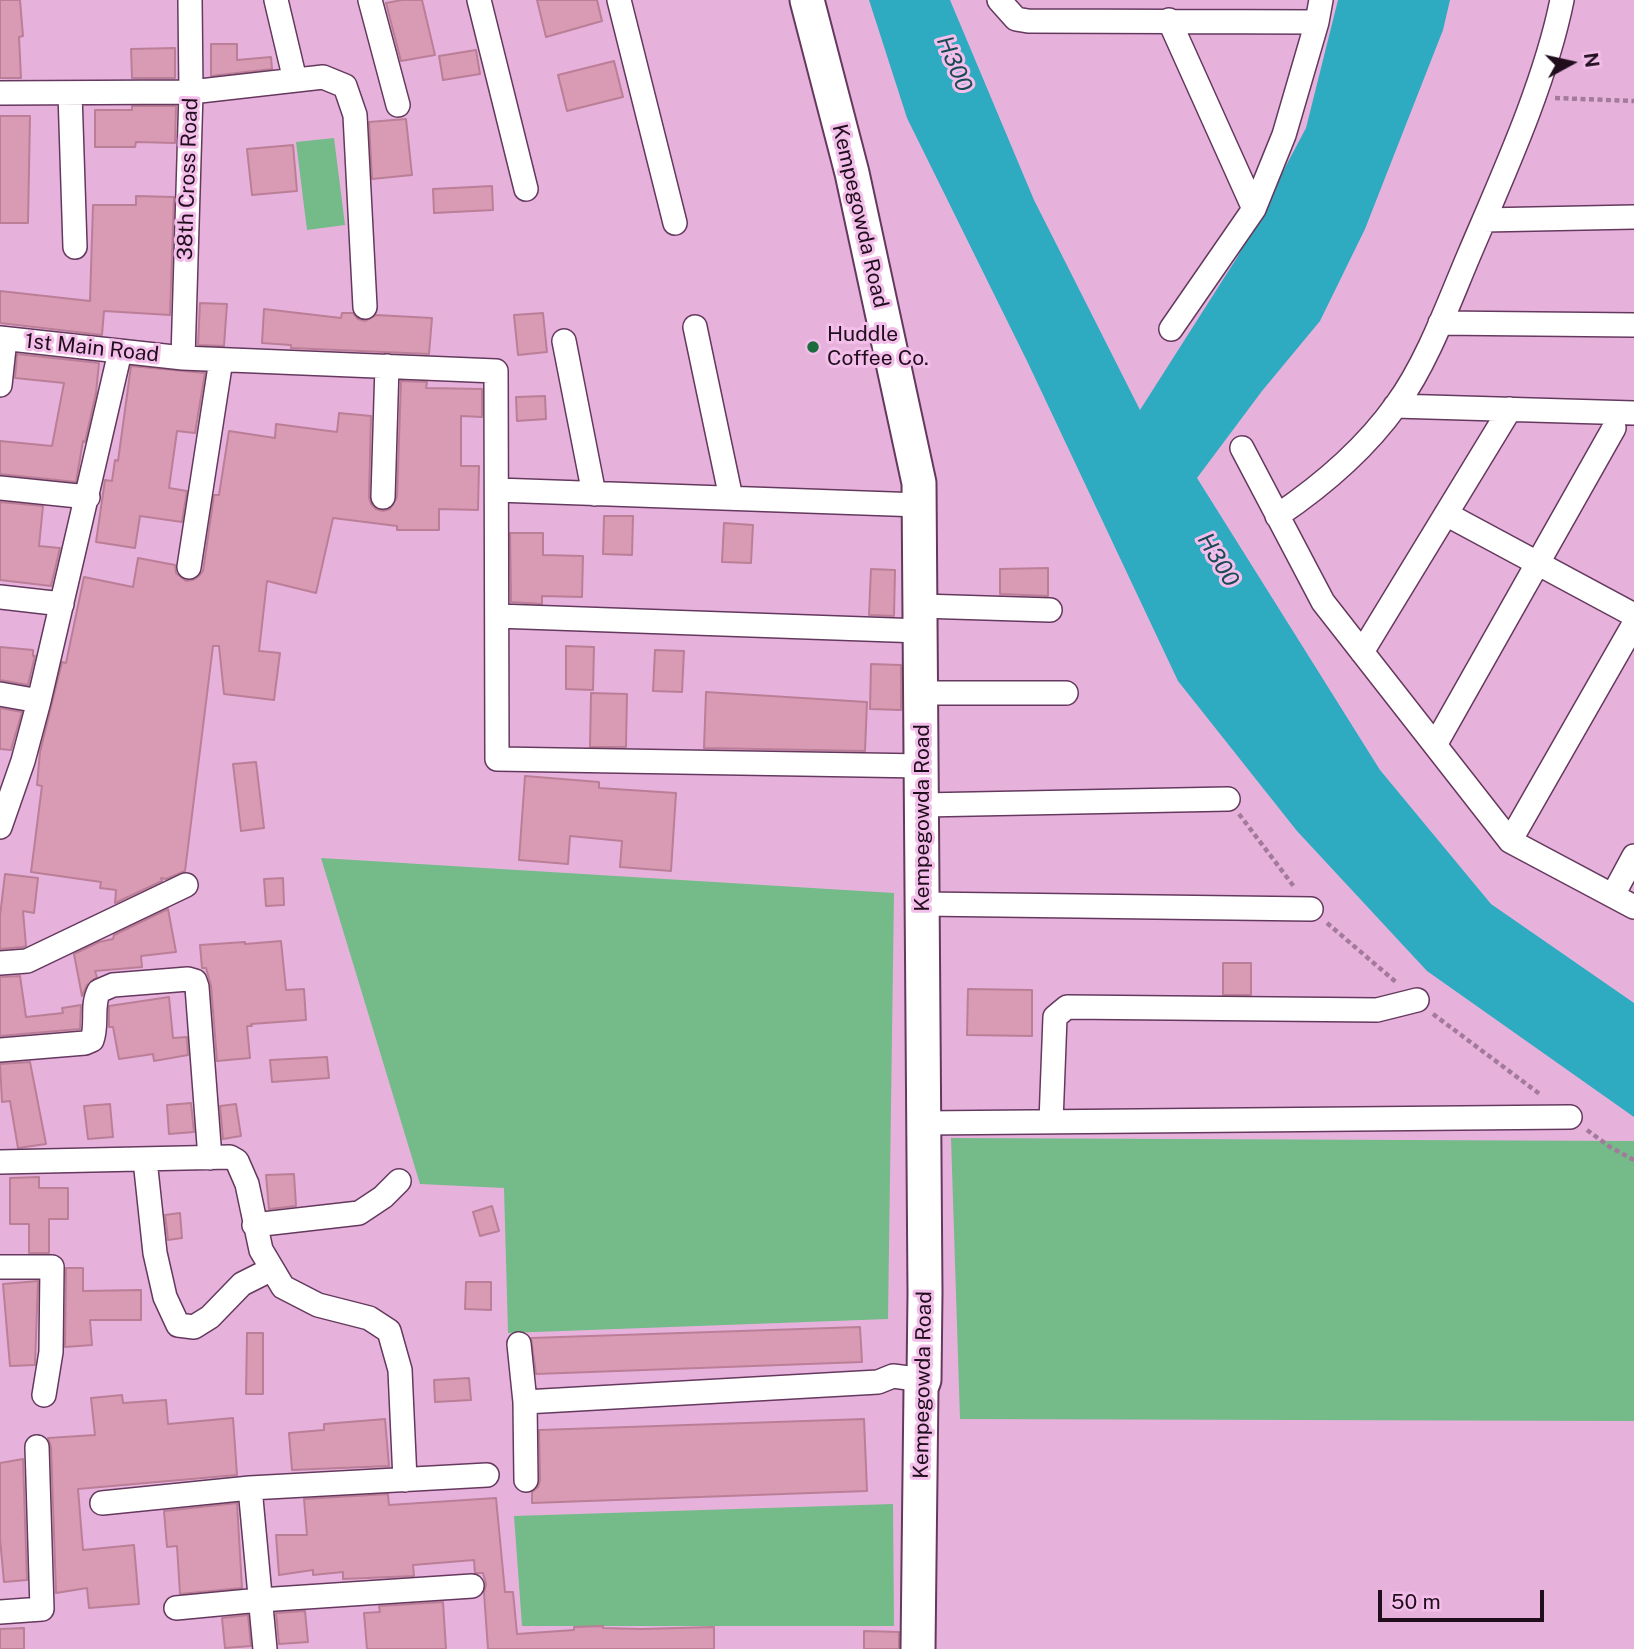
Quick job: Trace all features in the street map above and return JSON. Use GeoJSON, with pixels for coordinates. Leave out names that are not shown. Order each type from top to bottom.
{"type":"FeatureCollection","features":[{"type":"Feature","properties":{"kind":"street","name":"38th Cross Road"},"geometry":{"type":"LineString","coordinates":[[183,358],[191,92],[190,0]]}},
{"type":"Feature","properties":{"kind":"street"},"geometry":{"type":"LineString","coordinates":[[276,0],[295,80]]}},
{"type":"Feature","properties":{"kind":"street"},"geometry":{"type":"LineString","coordinates":[[370,0],[398,105]]}},
{"type":"Feature","properties":{"kind":"street"},"geometry":{"type":"LineString","coordinates":[[479,0],[526,189]]}},
{"type":"Feature","properties":{"kind":"street"},"geometry":{"type":"LineString","coordinates":[[619,0],[675,223]]}},
{"type":"Feature","properties":{"kind":"street","name":"Kempegowda Road"},"geometry":{"type":"LineString","coordinates":[[807,0],[852,173],[919,483],[924,1123],[918,1649]]}},
{"type":"Feature","properties":{"kind":"street"},"geometry":{"type":"LineString","coordinates":[[999,0],[1016,19],[1028,21],[1169,20],[1319,11],[1284,135],[1254,209],[1171,329]]}},
{"type":"Feature","properties":{"kind":"street"},"geometry":{"type":"LineString","coordinates":[[1277,516],[1350,458],[1395,406],[1440,323],[1484,220],[1555,35],[1562,0]]}},
{"type":"Feature","properties":{"kind":"street"},"geometry":{"type":"LineString","coordinates":[[1169,20],[1254,209]]}},
{"type":"Feature","properties":{"kind":"street"},"geometry":{"type":"LineString","coordinates":[[0,93],[191,92],[323,77],[345,86],[355,115],[365,307]]}},
{"type":"Feature","properties":{"kind":"street"},"geometry":{"type":"LineString","coordinates":[[70,93],[75,247]]}},
{"type":"Feature","properties":{"kind":"street"},"geometry":{"type":"LineString","coordinates":[[1484,220],[1634,217]]}},
{"type":"Feature","properties":{"kind":"street"},"geometry":{"type":"LineString","coordinates":[[1440,323],[1634,325]]}},
{"type":"Feature","properties":{"kind":"street"},"geometry":{"type":"LineString","coordinates":[[695,327],[730,498]]}},
{"type":"Feature","properties":{"kind":"street"},"geometry":{"type":"LineString","coordinates":[[0,385],[3,339]]}},
{"type":"Feature","properties":{"kind":"street","name":"1st Main Road"},"geometry":{"type":"LineString","coordinates":[[3,339],[183,358],[496,370],[497,490]]}},
{"type":"Feature","properties":{"kind":"street"},"geometry":{"type":"LineString","coordinates":[[564,341],[594,494]]}},
{"type":"Feature","properties":{"kind":"street"},"geometry":{"type":"LineString","coordinates":[[0,827],[23,761],[39,701],[120,352]]}},
{"type":"Feature","properties":{"kind":"street"},"geometry":{"type":"LineString","coordinates":[[188,567],[220,360]]}},
{"type":"Feature","properties":{"kind":"street"},"geometry":{"type":"LineString","coordinates":[[383,497],[387,366]]}},
{"type":"Feature","properties":{"kind":"street"},"geometry":{"type":"LineString","coordinates":[[1395,406],[1634,413]]}},
{"type":"Feature","properties":{"kind":"street"},"geometry":{"type":"LineString","coordinates":[[1362,652],[1510,410]]}},
{"type":"Feature","properties":{"kind":"street"},"geometry":{"type":"LineString","coordinates":[[1435,746],[1614,428]]}},
{"type":"Feature","properties":{"kind":"street"},"geometry":{"type":"LineString","coordinates":[[1242,448],[1323,602],[1510,841],[1634,907]]}},
{"type":"Feature","properties":{"kind":"street"},"geometry":{"type":"LineString","coordinates":[[0,488],[88,497]]}},
{"type":"Feature","properties":{"kind":"street"},"geometry":{"type":"LineString","coordinates":[[920,505],[497,490],[497,759],[923,766]]}},
{"type":"Feature","properties":{"kind":"street"},"geometry":{"type":"LineString","coordinates":[[1446,514],[1634,615]]}},
{"type":"Feature","properties":{"kind":"street"},"geometry":{"type":"LineString","coordinates":[[0,597],[62,604]]}},
{"type":"Feature","properties":{"kind":"street"},"geometry":{"type":"LineString","coordinates":[[497,616],[921,619],[1050,610]]}},
{"type":"Feature","properties":{"kind":"street"},"geometry":{"type":"LineString","coordinates":[[1510,841],[1634,624]]}},
{"type":"Feature","properties":{"kind":"street"},"geometry":{"type":"LineString","coordinates":[[922,693],[1066,693]]}},
{"type":"Feature","properties":{"kind":"street"},"geometry":{"type":"LineString","coordinates":[[0,694],[39,701]]}},
{"type":"Feature","properties":{"kind":"street"},"geometry":{"type":"LineString","coordinates":[[923,805],[1228,799]]}},
{"type":"Feature","properties":{"kind":"street"},"geometry":{"type":"LineString","coordinates":[[1613,895],[1634,856]]}},
{"type":"Feature","properties":{"kind":"street"},"geometry":{"type":"LineString","coordinates":[[0,963],[27,961],[186,885]]}},
{"type":"Feature","properties":{"kind":"street"},"geometry":{"type":"LineString","coordinates":[[923,904],[1311,909]]}},
{"type":"Feature","properties":{"kind":"street"},"geometry":{"type":"LineString","coordinates":[[0,1050],[85,1043],[92,1040],[95,999],[99,990],[113,985],[188,979],[195,981],[210,1158]]}},
{"type":"Feature","properties":{"kind":"street"},"geometry":{"type":"LineString","coordinates":[[1051,1122],[1055,1017],[1067,1007],[1377,1010],[1417,1000]]}},
{"type":"Feature","properties":{"kind":"street"},"geometry":{"type":"LineString","coordinates":[[924,1123],[1570,1117]]}},
{"type":"Feature","properties":{"kind":"street"},"geometry":{"type":"LineString","coordinates":[[0,1162],[230,1157],[237,1161],[247,1184],[261,1250],[283,1287],[318,1305],[369,1318],[389,1331],[400,1370],[405,1480]]}},
{"type":"Feature","properties":{"kind":"street"},"geometry":{"type":"LineString","coordinates":[[145,1160],[155,1253],[165,1297],[178,1325],[194,1327],[210,1317],[242,1284],[272,1269]]}},
{"type":"Feature","properties":{"kind":"street"},"geometry":{"type":"LineString","coordinates":[[254,1224],[359,1213],[383,1197],[399,1181]]}},
{"type":"Feature","properties":{"kind":"street"},"geometry":{"type":"LineString","coordinates":[[0,1267],[52,1267],[51,1352],[44,1395]]}},
{"type":"Feature","properties":{"kind":"street"},"geometry":{"type":"LineString","coordinates":[[519,1344],[526,1402],[526,1480]]}},
{"type":"Feature","properties":{"kind":"street"},"geometry":{"type":"LineString","coordinates":[[526,1402],[878,1382],[893,1387],[922,1384]]}},
{"type":"Feature","properties":{"kind":"street"},"geometry":{"type":"LineString","coordinates":[[0,1612],[42,1609],[37,1447]]}},
{"type":"Feature","properties":{"kind":"street"},"geometry":{"type":"LineString","coordinates":[[102,1503],[250,1488],[487,1475]]}},
{"type":"Feature","properties":{"kind":"street"},"geometry":{"type":"LineString","coordinates":[[250,1488],[265,1649]]}},
{"type":"Feature","properties":{"kind":"street"},"geometry":{"type":"LineString","coordinates":[[176,1608],[472,1586]]}},
{"type":"Feature","properties":{"kind":"path"},"geometry":{"type":"LineString","coordinates":[[1533,97],[1634,101]]}},
{"type":"Feature","properties":{"kind":"green space"},"geometry":{"type":"Polygon","coordinates":[[[334,138],[345,225],[307,230],[296,142],[334,138]]]}},
{"type":"Feature","properties":{"kind":"green space"},"geometry":{"type":"Polygon","coordinates":[[[321,858],[894,893],[888,1319],[508,1333],[504,1188],[420,1184],[321,858]]]}},
{"type":"Feature","properties":{"kind":"green space"},"geometry":{"type":"Polygon","coordinates":[[[951,1138],[1634,1141],[1634,1421],[960,1419],[951,1138]]]}},
{"type":"Feature","properties":{"kind":"green space"},"geometry":{"type":"Polygon","coordinates":[[[893,1504],[894,1626],[522,1626],[514,1516],[893,1504]]]}},
{"type":"Feature","properties":{"kind":"water","name":"H300"},"geometry":{"type":"Polygon","coordinates":[[[869,0],[950,0],[1034,200],[1140,410],[1238,256],[1306,128],[1338,0],[1450,0],[1443,30],[1365,229],[1320,321],[1262,391],[1197,478],[1380,770],[1491,904],[1634,1003],[1634,1117],[1427,971],[1297,831],[1178,681],[1028,363],[907,118],[869,0]]]}},
{"type":"Feature","properties":{"kind":"building"},"geometry":{"type":"Polygon","coordinates":[[[0,0],[20,0],[23,36],[19,37],[21,78],[0,78],[0,0]]]}},
{"type":"Feature","properties":{"kind":"building"},"geometry":{"type":"Polygon","coordinates":[[[422,0],[435,55],[401,61],[386,3],[422,0]]]}},
{"type":"Feature","properties":{"kind":"building"},"geometry":{"type":"Polygon","coordinates":[[[537,0],[597,0],[602,21],[546,37],[537,0]]]}},
{"type":"Feature","properties":{"kind":"building"},"geometry":{"type":"Polygon","coordinates":[[[211,44],[237,44],[237,60],[271,57],[272,69],[211,76],[211,44]]]}},
{"type":"Feature","properties":{"kind":"building"},"geometry":{"type":"Polygon","coordinates":[[[175,48],[175,78],[132,78],[131,49],[175,48]]]}},
{"type":"Feature","properties":{"kind":"building"},"geometry":{"type":"Polygon","coordinates":[[[476,50],[480,74],[443,80],[439,56],[476,50]]]}},
{"type":"Feature","properties":{"kind":"building"},"geometry":{"type":"Polygon","coordinates":[[[614,61],[623,97],[567,111],[558,75],[614,61]]]}},
{"type":"Feature","properties":{"kind":"building"},"geometry":{"type":"Polygon","coordinates":[[[132,106],[176,106],[175,143],[136,142],[135,147],[95,147],[95,110],[132,110],[132,106]]]}},
{"type":"Feature","properties":{"kind":"building"},"geometry":{"type":"Polygon","coordinates":[[[0,116],[30,116],[28,223],[0,223],[0,116]]]}},
{"type":"Feature","properties":{"kind":"building"},"geometry":{"type":"Polygon","coordinates":[[[406,119],[412,175],[372,179],[369,122],[406,119]]]}},
{"type":"Feature","properties":{"kind":"building"},"geometry":{"type":"Polygon","coordinates":[[[293,145],[297,191],[252,195],[247,149],[293,145]]]}},
{"type":"Feature","properties":{"kind":"building"},"geometry":{"type":"Polygon","coordinates":[[[492,186],[493,210],[434,213],[433,189],[492,186]]]}},
{"type":"Feature","properties":{"kind":"building"},"geometry":{"type":"Polygon","coordinates":[[[136,196],[174,197],[170,315],[104,311],[102,335],[0,323],[0,291],[90,301],[93,205],[136,205],[136,196]]]}},
{"type":"Feature","properties":{"kind":"building"},"geometry":{"type":"Polygon","coordinates":[[[200,303],[227,304],[224,346],[198,345],[200,303]]]}},
{"type":"Feature","properties":{"kind":"building"},"geometry":{"type":"Polygon","coordinates":[[[264,309],[341,318],[342,313],[353,313],[358,319],[365,321],[376,315],[432,318],[429,354],[291,348],[291,345],[262,343],[264,309]]]}},
{"type":"Feature","properties":{"kind":"building"},"geometry":{"type":"Polygon","coordinates":[[[543,313],[547,352],[518,355],[514,315],[543,313]]]}},
{"type":"Feature","properties":{"kind":"building"},"geometry":{"type":"Polygon","coordinates":[[[17,354],[99,363],[96,393],[85,442],[83,441],[76,482],[0,474],[0,441],[52,446],[64,383],[15,378],[17,354]]]}},
{"type":"Feature","properties":{"kind":"building"},"geometry":{"type":"Polygon","coordinates":[[[131,366],[205,373],[195,433],[177,431],[169,488],[187,491],[182,522],[140,516],[135,548],[96,542],[105,480],[112,481],[115,460],[118,461],[131,366]]]}},
{"type":"Feature","properties":{"kind":"building"},"geometry":{"type":"Polygon","coordinates":[[[401,381],[427,382],[426,388],[482,389],[482,417],[461,416],[461,466],[479,466],[478,510],[439,509],[439,530],[397,530],[397,526],[333,518],[316,593],[267,581],[259,651],[280,653],[274,700],[224,694],[219,646],[213,646],[185,871],[166,879],[161,878],[162,881],[115,903],[116,890],[100,888],[101,882],[31,872],[42,786],[37,785],[40,752],[62,662],[66,663],[84,577],[133,587],[138,558],[175,565],[176,573],[186,581],[199,576],[203,571],[214,495],[219,495],[229,431],[275,438],[276,424],[337,432],[339,413],[371,416],[369,497],[376,509],[390,509],[397,497],[401,381]]]}},
{"type":"Feature","properties":{"kind":"building"},"geometry":{"type":"Polygon","coordinates":[[[545,396],[546,419],[517,421],[516,397],[545,396]]]}},
{"type":"Feature","properties":{"kind":"building"},"geometry":{"type":"Polygon","coordinates":[[[0,502],[43,506],[39,546],[60,548],[51,586],[0,580],[0,502]]]}},
{"type":"Feature","properties":{"kind":"building"},"geometry":{"type":"Polygon","coordinates":[[[604,516],[633,516],[632,555],[603,554],[604,516]]]}},
{"type":"Feature","properties":{"kind":"building"},"geometry":{"type":"Polygon","coordinates":[[[724,523],[753,525],[751,563],[722,562],[724,523]]]}},
{"type":"Feature","properties":{"kind":"building"},"geometry":{"type":"Polygon","coordinates":[[[510,533],[543,533],[543,555],[583,556],[582,597],[542,596],[542,604],[511,602],[510,533]]]}},
{"type":"Feature","properties":{"kind":"building"},"geometry":{"type":"Polygon","coordinates":[[[1048,568],[1048,596],[1000,594],[1000,569],[1048,568]]]}},
{"type":"Feature","properties":{"kind":"building"},"geometry":{"type":"Polygon","coordinates":[[[871,569],[895,570],[894,616],[869,615],[871,569]]]}},
{"type":"Feature","properties":{"kind":"building"},"geometry":{"type":"Polygon","coordinates":[[[566,646],[594,647],[593,690],[566,689],[566,646]]]}},
{"type":"Feature","properties":{"kind":"building"},"geometry":{"type":"Polygon","coordinates":[[[0,647],[33,650],[35,656],[28,685],[0,680],[0,647]]]}},
{"type":"Feature","properties":{"kind":"building"},"geometry":{"type":"Polygon","coordinates":[[[655,650],[684,651],[682,692],[653,691],[655,650]]]}},
{"type":"Feature","properties":{"kind":"building"},"geometry":{"type":"Polygon","coordinates":[[[871,664],[901,665],[901,710],[870,709],[871,664]]]}},
{"type":"Feature","properties":{"kind":"building"},"geometry":{"type":"Polygon","coordinates":[[[706,692],[867,702],[865,751],[704,748],[706,692]]]}},
{"type":"Feature","properties":{"kind":"building"},"geometry":{"type":"Polygon","coordinates":[[[591,693],[627,694],[626,747],[590,747],[591,693]]]}},
{"type":"Feature","properties":{"kind":"building"},"geometry":{"type":"Polygon","coordinates":[[[0,708],[22,712],[11,750],[0,749],[0,708]]]}},
{"type":"Feature","properties":{"kind":"building"},"geometry":{"type":"Polygon","coordinates":[[[256,762],[264,828],[241,831],[233,764],[256,762]]]}},
{"type":"Feature","properties":{"kind":"building"},"geometry":{"type":"Polygon","coordinates":[[[525,776],[599,782],[599,788],[676,793],[671,871],[620,867],[622,841],[570,836],[568,864],[519,860],[525,776]]]}},
{"type":"Feature","properties":{"kind":"building"},"geometry":{"type":"Polygon","coordinates":[[[5,874],[38,878],[34,913],[23,911],[26,946],[23,947],[0,949],[0,916],[5,874]]]}},
{"type":"Feature","properties":{"kind":"building"},"geometry":{"type":"Polygon","coordinates":[[[283,878],[284,905],[266,906],[264,879],[283,878]]]}},
{"type":"Feature","properties":{"kind":"building"},"geometry":{"type":"Polygon","coordinates":[[[168,909],[176,952],[141,956],[142,967],[95,971],[97,977],[87,985],[82,996],[74,954],[99,942],[113,939],[114,935],[168,909]]]}},
{"type":"Feature","properties":{"kind":"building"},"geometry":{"type":"Polygon","coordinates":[[[281,941],[286,990],[304,989],[306,1020],[251,1024],[252,1026],[247,1026],[250,1058],[217,1061],[211,986],[206,968],[202,968],[200,945],[281,941]]]}},
{"type":"Feature","properties":{"kind":"building"},"geometry":{"type":"Polygon","coordinates":[[[1223,963],[1251,963],[1251,995],[1223,995],[1223,963]]]}},
{"type":"Feature","properties":{"kind":"building"},"geometry":{"type":"Polygon","coordinates":[[[20,976],[26,1017],[63,1013],[62,1008],[81,1005],[80,1029],[0,1036],[0,977],[20,976]]]}},
{"type":"Feature","properties":{"kind":"building"},"geometry":{"type":"Polygon","coordinates":[[[968,989],[1032,990],[1032,1036],[967,1035],[968,989]]]}},
{"type":"Feature","properties":{"kind":"building"},"geometry":{"type":"Polygon","coordinates":[[[169,997],[173,1038],[187,1037],[188,1055],[154,1061],[153,1054],[119,1059],[113,1027],[109,1027],[109,1006],[169,997]]]}},
{"type":"Feature","properties":{"kind":"building"},"geometry":{"type":"Polygon","coordinates":[[[327,1057],[329,1078],[272,1082],[270,1060],[327,1057]]]}},
{"type":"Feature","properties":{"kind":"building"},"geometry":{"type":"Polygon","coordinates":[[[30,1062],[46,1144],[18,1148],[10,1101],[2,1102],[0,1064],[30,1062]]]}},
{"type":"Feature","properties":{"kind":"building"},"geometry":{"type":"Polygon","coordinates":[[[191,1103],[194,1132],[169,1134],[167,1105],[191,1103]]]}},
{"type":"Feature","properties":{"kind":"building"},"geometry":{"type":"Polygon","coordinates":[[[110,1104],[113,1137],[88,1139],[84,1106],[110,1104]]]}},
{"type":"Feature","properties":{"kind":"building"},"geometry":{"type":"Polygon","coordinates":[[[236,1104],[241,1136],[223,1139],[220,1106],[236,1104]]]}},
{"type":"Feature","properties":{"kind":"building"},"geometry":{"type":"Polygon","coordinates":[[[294,1174],[296,1206],[269,1209],[266,1175],[294,1174]]]}},
{"type":"Feature","properties":{"kind":"building"},"geometry":{"type":"Polygon","coordinates":[[[39,1177],[39,1188],[68,1188],[68,1219],[49,1219],[49,1253],[29,1253],[29,1224],[10,1224],[10,1178],[39,1177]]]}},
{"type":"Feature","properties":{"kind":"building"},"geometry":{"type":"Polygon","coordinates":[[[492,1206],[499,1231],[480,1236],[473,1212],[492,1206]]]}},
{"type":"Feature","properties":{"kind":"building"},"geometry":{"type":"Polygon","coordinates":[[[180,1213],[182,1238],[168,1240],[165,1215],[180,1213]]]}},
{"type":"Feature","properties":{"kind":"building"},"geometry":{"type":"Polygon","coordinates":[[[66,1268],[83,1268],[83,1291],[141,1290],[141,1320],[90,1320],[92,1345],[65,1347],[66,1268]]]}},
{"type":"Feature","properties":{"kind":"building"},"geometry":{"type":"Polygon","coordinates":[[[38,1281],[35,1365],[10,1366],[3,1284],[38,1281]]]}},
{"type":"Feature","properties":{"kind":"building"},"geometry":{"type":"Polygon","coordinates":[[[466,1282],[491,1282],[491,1310],[465,1309],[466,1282]]]}},
{"type":"Feature","properties":{"kind":"building"},"geometry":{"type":"Polygon","coordinates":[[[860,1327],[862,1362],[536,1374],[531,1338],[860,1327]]]}},
{"type":"Feature","properties":{"kind":"building"},"geometry":{"type":"Polygon","coordinates":[[[247,1333],[263,1333],[263,1394],[246,1394],[247,1333]]]}},
{"type":"Feature","properties":{"kind":"building"},"geometry":{"type":"Polygon","coordinates":[[[469,1378],[471,1400],[435,1402],[434,1380],[469,1378]]]}},
{"type":"Feature","properties":{"kind":"building"},"geometry":{"type":"Polygon","coordinates":[[[122,1395],[123,1403],[166,1400],[168,1424],[233,1418],[237,1475],[78,1489],[83,1550],[134,1545],[139,1604],[89,1608],[87,1588],[56,1593],[51,1447],[48,1438],[95,1435],[91,1398],[122,1395]]]}},
{"type":"Feature","properties":{"kind":"building"},"geometry":{"type":"Polygon","coordinates":[[[385,1419],[389,1466],[292,1470],[289,1433],[324,1430],[324,1424],[385,1419]]]}},
{"type":"Feature","properties":{"kind":"building"},"geometry":{"type":"Polygon","coordinates":[[[864,1419],[867,1491],[532,1503],[532,1492],[538,1487],[540,1480],[539,1430],[864,1419]]]}},
{"type":"Feature","properties":{"kind":"building"},"geometry":{"type":"Polygon","coordinates":[[[23,1459],[27,1580],[4,1582],[0,1539],[0,1463],[23,1459]]]}},
{"type":"Feature","properties":{"kind":"building"},"geometry":{"type":"Polygon","coordinates":[[[388,1494],[389,1505],[496,1498],[505,1592],[513,1592],[517,1634],[574,1630],[574,1627],[714,1627],[714,1649],[488,1649],[484,1593],[486,1584],[483,1573],[475,1573],[474,1560],[413,1565],[414,1576],[343,1579],[343,1572],[313,1575],[313,1570],[279,1575],[276,1535],[307,1535],[304,1499],[388,1494]]]}},
{"type":"Feature","properties":{"kind":"building"},"geometry":{"type":"Polygon","coordinates":[[[237,1503],[242,1588],[180,1594],[177,1546],[167,1547],[164,1511],[237,1503]]]}},
{"type":"Feature","properties":{"kind":"building"},"geometry":{"type":"Polygon","coordinates":[[[443,1602],[446,1649],[367,1649],[364,1613],[380,1612],[379,1606],[443,1602]]]}},
{"type":"Feature","properties":{"kind":"building"},"geometry":{"type":"Polygon","coordinates":[[[305,1611],[308,1642],[279,1644],[276,1613],[305,1611]]]}},
{"type":"Feature","properties":{"kind":"building"},"geometry":{"type":"Polygon","coordinates":[[[248,1615],[251,1646],[225,1648],[222,1618],[248,1615]]]}},
{"type":"Feature","properties":{"kind":"building"},"geometry":{"type":"Polygon","coordinates":[[[24,1628],[24,1649],[0,1649],[0,1629],[24,1628]]]}},
{"type":"Feature","properties":{"kind":"building"},"geometry":{"type":"Polygon","coordinates":[[[864,1631],[899,1632],[899,1649],[864,1649],[864,1631]]]}},
{"type":"Feature","properties":{"kind":"place","name":"Huddle Coffee Co."},"geometry":{"type":"Point","coordinates":[813,347]}}]}
